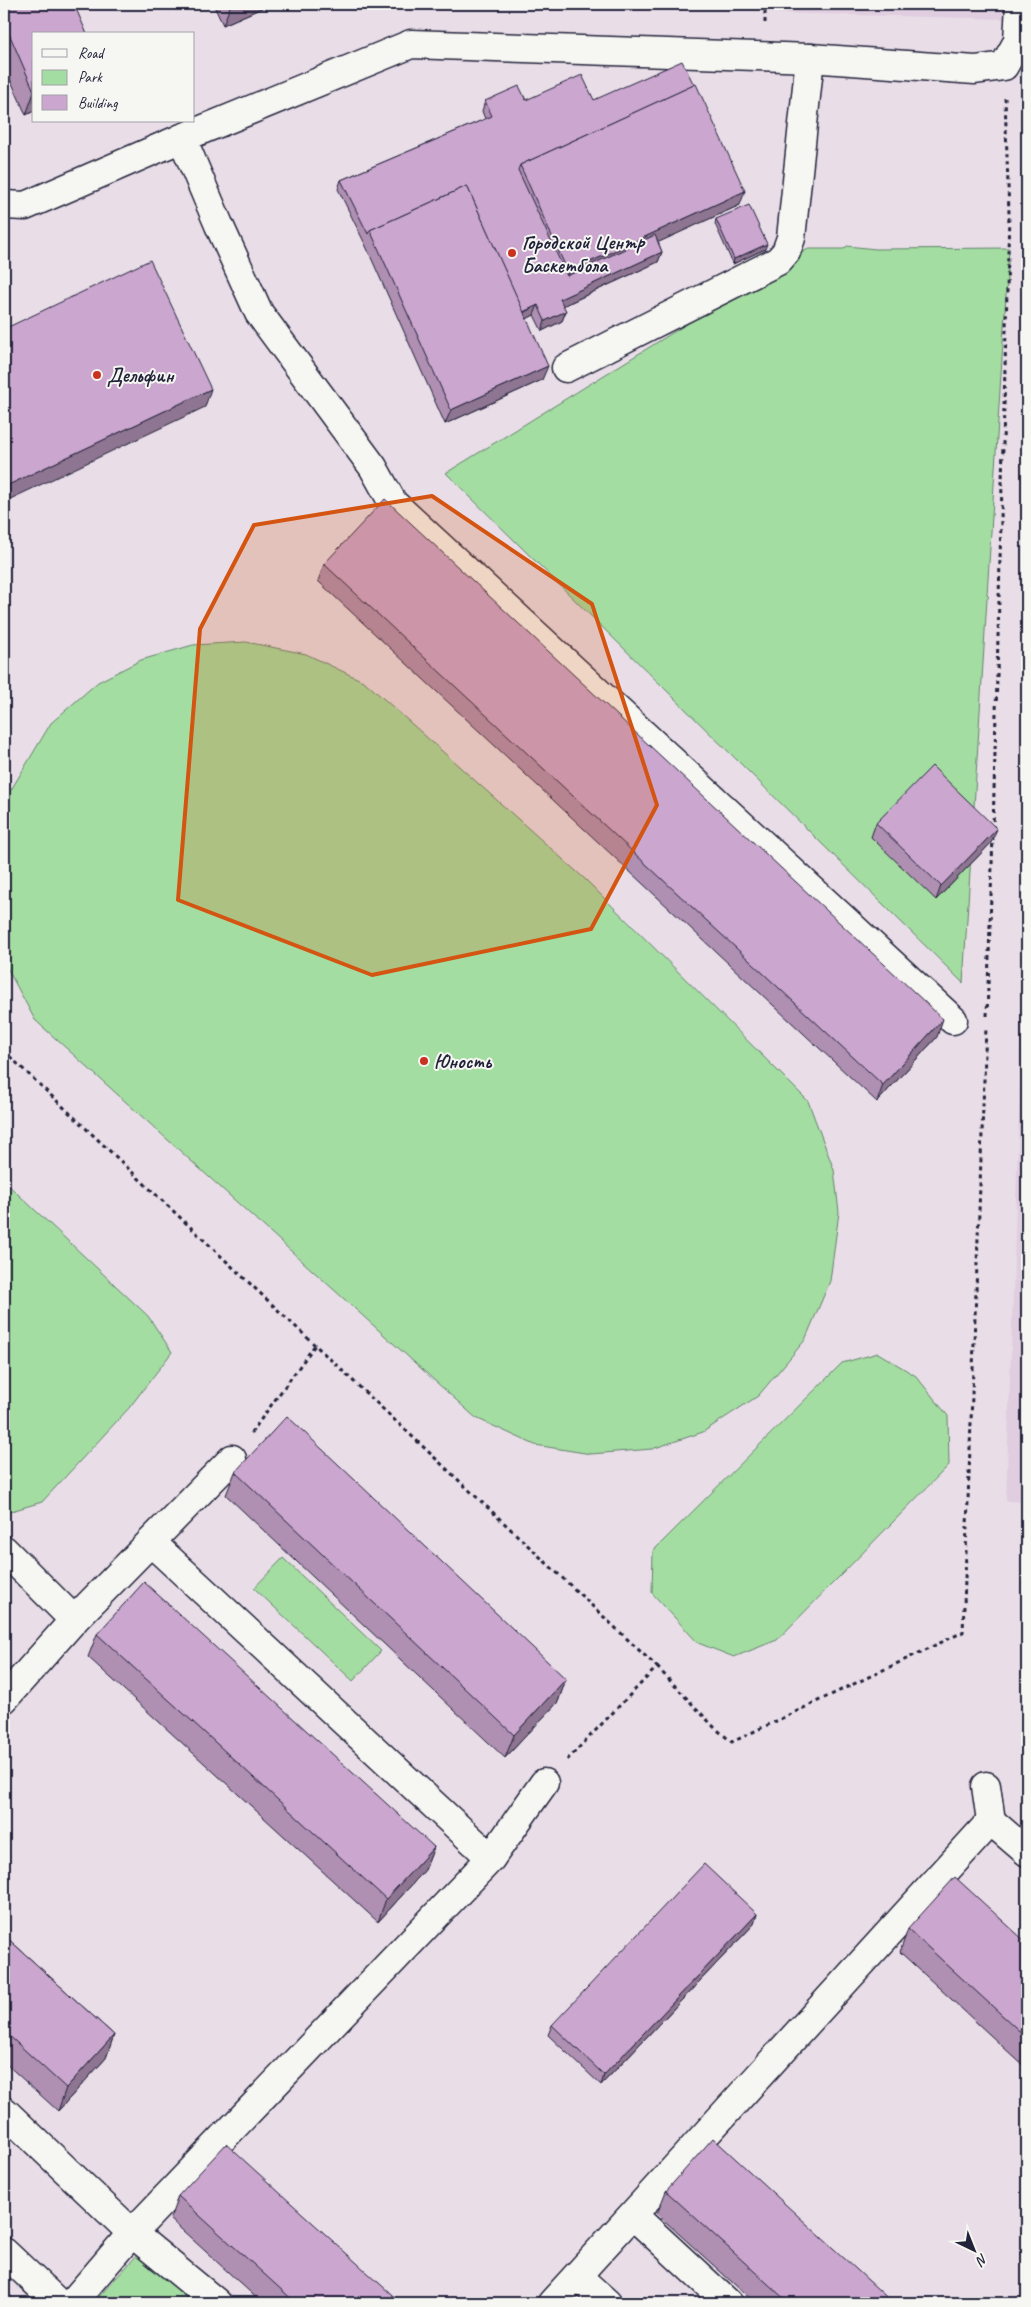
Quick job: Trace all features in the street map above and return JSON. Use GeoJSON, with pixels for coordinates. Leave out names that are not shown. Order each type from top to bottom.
{"type":"FeatureCollection","features":[{"type":"Feature","properties":{"kind":"lane"},"geometry":{"type":"LineString","coordinates":[[4,205],[25,206],[182,138],[411,44],[810,58],[975,70],[1004,66],[1023,41],[1020,4]]}},
{"type":"Feature","properties":{"kind":"lane"},"geometry":{"type":"LineString","coordinates":[[566,368],[778,261],[786,252],[791,238],[810,58]]}},
{"type":"Feature","properties":{"kind":"lane"},"geometry":{"type":"LineString","coordinates":[[182,138],[259,313],[373,467],[393,503],[953,1020]]}},
{"type":"Feature","properties":{"kind":"lane"},"geometry":{"type":"LineString","coordinates":[[4,1699],[74,1620],[232,1460]]}},
{"type":"Feature","properties":{"kind":"lane"},"geometry":{"type":"LineString","coordinates":[[152,1543],[491,1858]]}},
{"type":"Feature","properties":{"kind":"lane"},"geometry":{"type":"LineString","coordinates":[[4,1550],[74,1620]]}},
{"type":"Feature","properties":{"kind":"lane"},"geometry":{"type":"LineString","coordinates":[[72,2303],[132,2233],[491,1858],[544,1783]]}},
{"type":"Feature","properties":{"kind":"lane"},"geometry":{"type":"LineString","coordinates":[[986,1786],[991,1820],[1027,1852]]}},
{"type":"Feature","properties":{"kind":"lane"},"geometry":{"type":"LineString","coordinates":[[552,2303],[634,2216],[991,1820]]}},
{"type":"Feature","properties":{"kind":"lane"},"geometry":{"type":"LineString","coordinates":[[4,2111],[132,2233],[217,2303]]}},
{"type":"Feature","properties":{"kind":"lane"},"geometry":{"type":"LineString","coordinates":[[634,2216],[728,2303]]}},
{"type":"Feature","properties":{"kind":"lane"},"geometry":{"type":"LineString","coordinates":[[4,2252],[58,2303]]}},
{"type":"Feature","properties":{"kind":"lane"},"geometry":{"type":"LineString","coordinates":[[578,2276],[607,2303]]}},
{"type":"Feature","properties":{"kind":"path"},"geometry":{"type":"LineString","coordinates":[[4,1051],[657,1667],[544,1783]]}},
{"type":"Feature","properties":{"kind":"path"},"geometry":{"type":"LineString","coordinates":[[232,1460],[315,1345]]}},
{"type":"Feature","properties":{"kind":"highlighted area"},"geometry":{"type":"Polygon","coordinates":[[[432,496],[592,604],[657,805],[591,929],[372,975],[178,900],[200,629],[254,525],[432,496]]]}},
{"type":"Feature","properties":{"kind":"shaded area"},"geometry":{"type":"Polygon","coordinates":[[[776,4],[1007,4],[1006,19],[776,13],[776,4]]]}},
{"type":"Feature","properties":{"kind":"shaded area"},"geometry":{"type":"Polygon","coordinates":[[[1027,871],[1027,1502],[1006,1501],[1027,871]]]}},
{"type":"Feature","properties":{"kind":"green space"},"geometry":{"type":"Polygon","coordinates":[[[847,246],[876,249],[1009,248],[987,595],[989,597],[987,599],[963,983],[446,473],[808,249],[844,249],[847,246]]]}},
{"type":"Feature","properties":{"kind":"green space","name":"Юность"},"geometry":{"type":"Polygon","coordinates":[[[246,642],[306,654],[365,682],[586,880],[808,1101],[834,1170],[839,1212],[830,1281],[805,1340],[758,1396],[703,1432],[652,1449],[591,1454],[535,1445],[476,1418],[35,1020],[6,966],[4,955],[4,808],[8,795],[51,723],[98,682],[141,660],[193,645],[246,642]]]}},
{"type":"Feature","properties":{"kind":"green space"},"geometry":{"type":"Polygon","coordinates":[[[4,1181],[148,1316],[172,1352],[129,1408],[42,1502],[8,1512],[4,1508],[4,1181]]]}},
{"type":"Feature","properties":{"kind":"green space"},"geometry":{"type":"Polygon","coordinates":[[[878,1353],[916,1376],[948,1416],[949,1465],[777,1640],[734,1657],[698,1643],[652,1593],[653,1551],[842,1363],[878,1353]]]}},
{"type":"Feature","properties":{"kind":"green space"},"geometry":{"type":"Polygon","coordinates":[[[283,1558],[381,1651],[353,1681],[254,1588],[283,1558]]]}},
{"type":"Feature","properties":{"kind":"green space"},"geometry":{"type":"Polygon","coordinates":[[[140,2252],[196,2303],[93,2303],[140,2252]]]}},
{"type":"Feature","properties":{"kind":"building"},"geometry":{"type":"Polygon","coordinates":[[[4,4],[74,4],[86,32],[32,32],[32,86],[4,22],[4,4]]]}},
{"type":"Feature","properties":{"kind":"building"},"geometry":{"type":"Polygon","coordinates":[[[682,61],[694,85],[520,165],[518,170],[567,276],[655,235],[662,252],[560,299],[566,311],[545,321],[538,305],[523,312],[467,186],[370,230],[368,234],[341,180],[492,116],[485,101],[519,86],[526,100],[582,75],[594,100],[682,61]]]}},
{"type":"Feature","properties":{"kind":"building"},"geometry":{"type":"Polygon","coordinates":[[[696,84],[745,191],[568,272],[520,165],[696,84]]]}},
{"type":"Feature","properties":{"kind":"building"},"geometry":{"type":"Polygon","coordinates":[[[467,186],[548,366],[451,410],[370,230],[467,186]]]}},
{"type":"Feature","properties":{"kind":"building"},"geometry":{"type":"Polygon","coordinates":[[[749,205],[767,244],[734,259],[716,219],[749,205]]]}},
{"type":"Feature","properties":{"kind":"building","name":"Дельфин"},"geometry":{"type":"Polygon","coordinates":[[[150,260],[211,389],[4,487],[4,329],[150,260]]]}},
{"type":"Feature","properties":{"kind":"building"},"geometry":{"type":"Polygon","coordinates":[[[385,499],[943,1019],[883,1085],[324,564],[385,499]]]}},
{"type":"Feature","properties":{"kind":"building"},"geometry":{"type":"Polygon","coordinates":[[[932,766],[997,829],[941,886],[876,823],[932,766]]]}},
{"type":"Feature","properties":{"kind":"building"},"geometry":{"type":"Polygon","coordinates":[[[287,1416],[566,1679],[514,1735],[235,1472],[287,1416]]]}},
{"type":"Feature","properties":{"kind":"building"},"geometry":{"type":"Polygon","coordinates":[[[144,1582],[434,1847],[386,1899],[97,1634],[144,1582]]]}},
{"type":"Feature","properties":{"kind":"building"},"geometry":{"type":"Polygon","coordinates":[[[704,1864],[757,1914],[604,2075],[552,2025],[704,1864]]]}},
{"type":"Feature","properties":{"kind":"building"},"geometry":{"type":"Polygon","coordinates":[[[955,1877],[1027,1943],[1027,2038],[908,1929],[955,1877]]]}},
{"type":"Feature","properties":{"kind":"building"},"geometry":{"type":"Polygon","coordinates":[[[4,1935],[114,2035],[66,2088],[4,2031],[4,1935]]]}},
{"type":"Feature","properties":{"kind":"building"},"geometry":{"type":"Polygon","coordinates":[[[713,2138],[893,2303],[789,2303],[666,2191],[713,2138]]]}},
{"type":"Feature","properties":{"kind":"building"},"geometry":{"type":"Polygon","coordinates":[[[226,2144],[401,2303],[296,2303],[178,2196],[226,2144]]]}},
{"type":"Feature","properties":{"kind":"building"},"geometry":{"type":"Polygon","coordinates":[[[4,2289],[14,2299],[10,2303],[4,2303],[4,2289]]]}},
{"type":"Feature","properties":{"kind":"building"},"geometry":{"type":"Polygon","coordinates":[[[562,2299],[567,2303],[559,2303],[562,2299]]]}},
{"type":"Feature","properties":{"kind":"place","name":"Городской Центр Баскетбола"},"geometry":{"type":"Point","coordinates":[512,253]}},
{"type":"Feature","properties":{"kind":"place","name":"Дельфин"},"geometry":{"type":"Point","coordinates":[97,375]}},
{"type":"Feature","properties":{"kind":"place","name":"Юность"},"geometry":{"type":"Point","coordinates":[424,1061]}}]}
